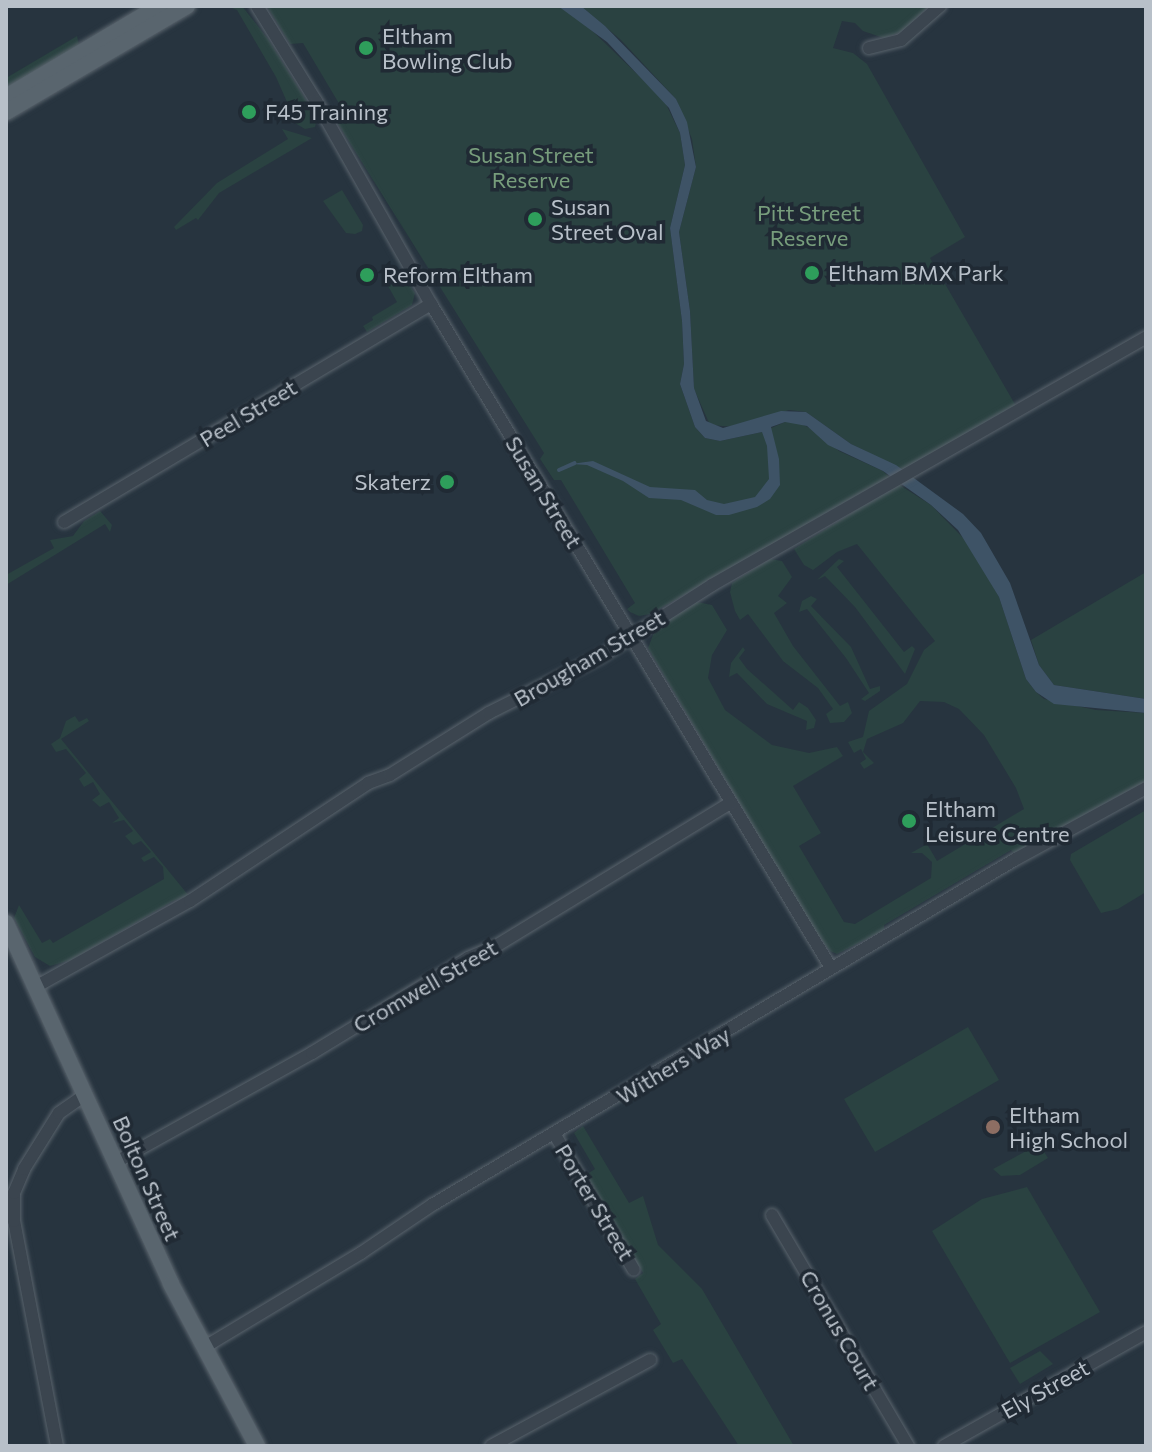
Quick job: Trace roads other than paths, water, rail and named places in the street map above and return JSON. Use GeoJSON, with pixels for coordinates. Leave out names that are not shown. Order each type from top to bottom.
{"type":"FeatureCollection","features":[{"type":"Feature","properties":{"kind":"main road"},"geometry":{"type":"LineString","coordinates":[[6,97],[159,6]]}},
{"type":"Feature","properties":{"kind":"main road"},"geometry":{"type":"LineString","coordinates":[[6,112],[187,6]]}},
{"type":"Feature","properties":{"kind":"main road","name":"Bolton Street"},"geometry":{"type":"LineString","coordinates":[[7,929],[37,986],[203,1348],[257,1446]]}},
{"type":"Feature","properties":{"kind":"street"},"geometry":{"type":"LineString","coordinates":[[869,48],[901,40],[940,6]]}},
{"type":"Feature","properties":{"kind":"street","name":"Susan Street"},"geometry":{"type":"LineString","coordinates":[[256,9],[316,101],[431,304],[831,968]]}},
{"type":"Feature","properties":{"kind":"street","name":"Peel Street"},"geometry":{"type":"LineString","coordinates":[[64,522],[431,304]]}},
{"type":"Feature","properties":{"kind":"street","name":"Brougham Street"},"geometry":{"type":"LineString","coordinates":[[37,986],[193,899],[368,783],[390,775],[486,714],[568,674],[692,597],[1146,337]]}},
{"type":"Feature","properties":{"kind":"street","name":"Withers Way"},"geometry":{"type":"LineString","coordinates":[[203,1348],[361,1253],[432,1205],[555,1135],[831,968],[1016,859],[1146,788]]}},
{"type":"Feature","properties":{"kind":"street","name":"Cromwell Street"},"geometry":{"type":"LineString","coordinates":[[116,1162],[312,1053],[468,958],[496,946],[730,803]]}},
{"type":"Feature","properties":{"kind":"street"},"geometry":{"type":"LineString","coordinates":[[57,1446],[14,1221],[14,1193],[59,1113],[86,1094]]}},
{"type":"Feature","properties":{"kind":"street","name":"Porter Street"},"geometry":{"type":"LineString","coordinates":[[555,1135],[634,1270]]}},
{"type":"Feature","properties":{"kind":"street","name":"Cronus Court"},"geometry":{"type":"LineString","coordinates":[[772,1215],[908,1446]]}},
{"type":"Feature","properties":{"kind":"street","name":"Ely Street"},"geometry":{"type":"LineString","coordinates":[[944,1446],[1146,1332]]}},
{"type":"Feature","properties":{"kind":"street"},"geometry":{"type":"LineString","coordinates":[[491,1446],[650,1360]]}},
{"type":"Feature","properties":{"kind":"water"},"geometry":{"type":"Polygon","coordinates":[[[558,6],[581,6],[605,26],[676,99],[687,122],[696,167],[679,232],[690,311],[694,388],[706,421],[723,428],[781,411],[806,412],[851,444],[896,465],[963,514],[981,533],[1010,583],[1039,665],[1054,685],[1146,699],[1146,713],[1054,704],[1036,692],[1026,679],[999,597],[958,530],[931,505],[883,471],[828,445],[807,426],[785,422],[771,427],[779,459],[780,485],[770,499],[757,507],[729,515],[716,515],[681,500],[649,498],[623,481],[587,465],[571,464],[593,461],[650,487],[695,490],[707,500],[724,504],[755,497],[769,479],[767,446],[762,432],[720,441],[705,438],[695,427],[680,384],[684,364],[682,321],[670,228],[685,165],[680,133],[669,108],[607,42],[558,6]]]}},
{"type":"Feature","properties":{"kind":"waterway"},"geometry":{"type":"LineString","coordinates":[[559,470],[575,463]]}},
{"type":"Feature","properties":{"kind":"place","name":"Eltham Bowling Club"},"geometry":{"type":"Point","coordinates":[366,48]}},
{"type":"Feature","properties":{"kind":"place","name":"F45 Training"},"geometry":{"type":"Point","coordinates":[249,112]}},
{"type":"Feature","properties":{"kind":"place","name":"Susan Street Oval"},"geometry":{"type":"Point","coordinates":[535,219]}},
{"type":"Feature","properties":{"kind":"place","name":"Eltham BMX Park"},"geometry":{"type":"Point","coordinates":[812,273]}},
{"type":"Feature","properties":{"kind":"place","name":"Reform Eltham"},"geometry":{"type":"Point","coordinates":[367,275]}},
{"type":"Feature","properties":{"kind":"place","name":"Skaterz"},"geometry":{"type":"Point","coordinates":[447,482]}},
{"type":"Feature","properties":{"kind":"place","name":"Eltham Leisure Centre"},"geometry":{"type":"Point","coordinates":[909,821]}},
{"type":"Feature","properties":{"kind":"place","name":"Eltham High School"},"geometry":{"type":"Point","coordinates":[993,1127]}},
{"type":"Feature","properties":{"kind":"park label","name":"Susan Street Reserve"},"geometry":{"type":"Point","coordinates":[531,166]}},
{"type":"Feature","properties":{"kind":"park label","name":"Pitt Street Reserve"},"geometry":{"type":"Point","coordinates":[809,224]}}]}
